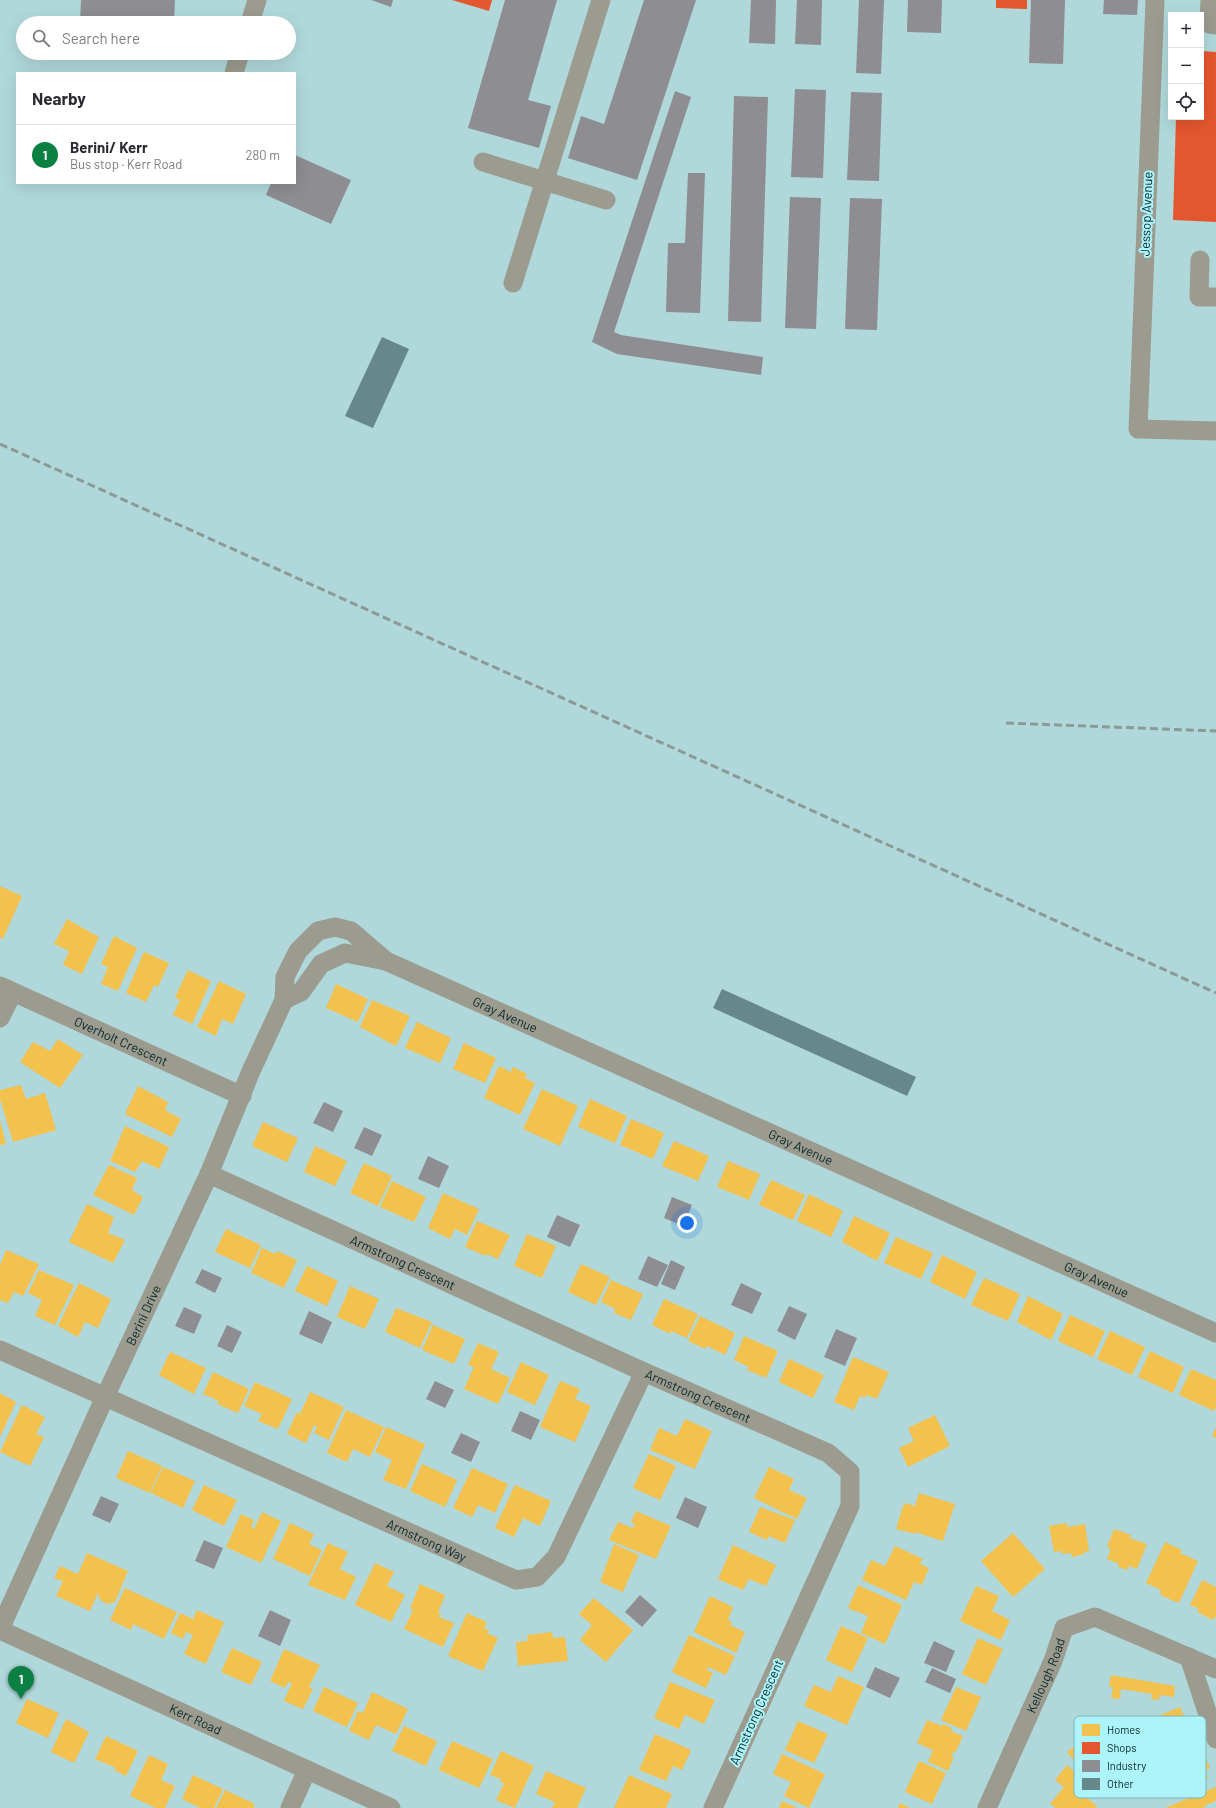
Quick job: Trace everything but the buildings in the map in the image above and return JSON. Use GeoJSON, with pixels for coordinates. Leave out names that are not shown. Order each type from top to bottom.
{"type":"FeatureCollection","features":[{"type":"Feature","properties":{"kind":"street"},"geometry":{"type":"LineString","coordinates":[[252,16],[257,0]]}},
{"type":"Feature","properties":{"kind":"street"},"geometry":{"type":"LineString","coordinates":[[513,283],[601,0]]}},
{"type":"Feature","properties":{"kind":"street","name":"Jessop Avenue"},"geometry":{"type":"LineString","coordinates":[[1155,0],[1138,429],[1216,431]]}},
{"type":"Feature","properties":{"kind":"street"},"geometry":{"type":"LineString","coordinates":[[1210,0],[1209,24],[1216,25]]}},
{"type":"Feature","properties":{"kind":"street"},"geometry":{"type":"LineString","coordinates":[[234,72],[238,60]]}},
{"type":"Feature","properties":{"kind":"street"},"geometry":{"type":"LineString","coordinates":[[483,162],[546,180],[606,200]]}},
{"type":"Feature","properties":{"kind":"street"},"geometry":{"type":"LineString","coordinates":[[1200,260],[1199,297],[1216,297]]}},
{"type":"Feature","properties":{"kind":"street","name":"Gray Avenue"},"geometry":{"type":"LineString","coordinates":[[386,961],[350,931],[335,927],[318,931],[298,951],[285,977],[284,1000],[301,992],[321,964],[345,954],[386,961],[1216,1333]]}},
{"type":"Feature","properties":{"kind":"street"},"geometry":{"type":"LineString","coordinates":[[0,1018],[6,989]]}},
{"type":"Feature","properties":{"kind":"street","name":"Overholt Crescent"},"geometry":{"type":"LineString","coordinates":[[6,989],[242,1096]]}},
{"type":"Feature","properties":{"kind":"street","name":"Berini Drive"},"geometry":{"type":"LineString","coordinates":[[0,1629],[105,1397],[209,1174],[251,1071],[284,1000]]}},
{"type":"Feature","properties":{"kind":"street","name":"Armstrong Crescent"},"geometry":{"type":"LineString","coordinates":[[209,1174],[644,1372],[828,1453],[850,1472],[850,1506],[713,1808]]}},
{"type":"Feature","properties":{"kind":"street"},"geometry":{"type":"LineString","coordinates":[[0,1350],[105,1397]]}},
{"type":"Feature","properties":{"kind":"street","name":"Armstrong Way"},"geometry":{"type":"LineString","coordinates":[[105,1397],[516,1580],[537,1577],[556,1557],[644,1372]]}},
{"type":"Feature","properties":{"kind":"street","name":"Kellough Road"},"geometry":{"type":"LineString","coordinates":[[987,1808],[1054,1661],[1064,1628],[1096,1617],[1216,1669]]}},
{"type":"Feature","properties":{"kind":"street","name":"Kerr Road"},"geometry":{"type":"LineString","coordinates":[[0,1629],[391,1808]]}},
{"type":"Feature","properties":{"kind":"street"},"geometry":{"type":"LineString","coordinates":[[1189,1657],[1216,1739]]}},
{"type":"Feature","properties":{"kind":"street"},"geometry":{"type":"LineString","coordinates":[[290,1808],[307,1770]]}},
{"type":"Feature","properties":{"kind":"railway"},"geometry":{"type":"LineString","coordinates":[[0,444],[1216,993]]}},
{"type":"Feature","properties":{"kind":"railway"},"geometry":{"type":"LineString","coordinates":[[1006,723],[1216,731]]}},
{"type":"Feature","properties":{"kind":"place","name":"Berini/ Kerr"},"geometry":{"type":"Point","coordinates":[21,1699]}}]}
